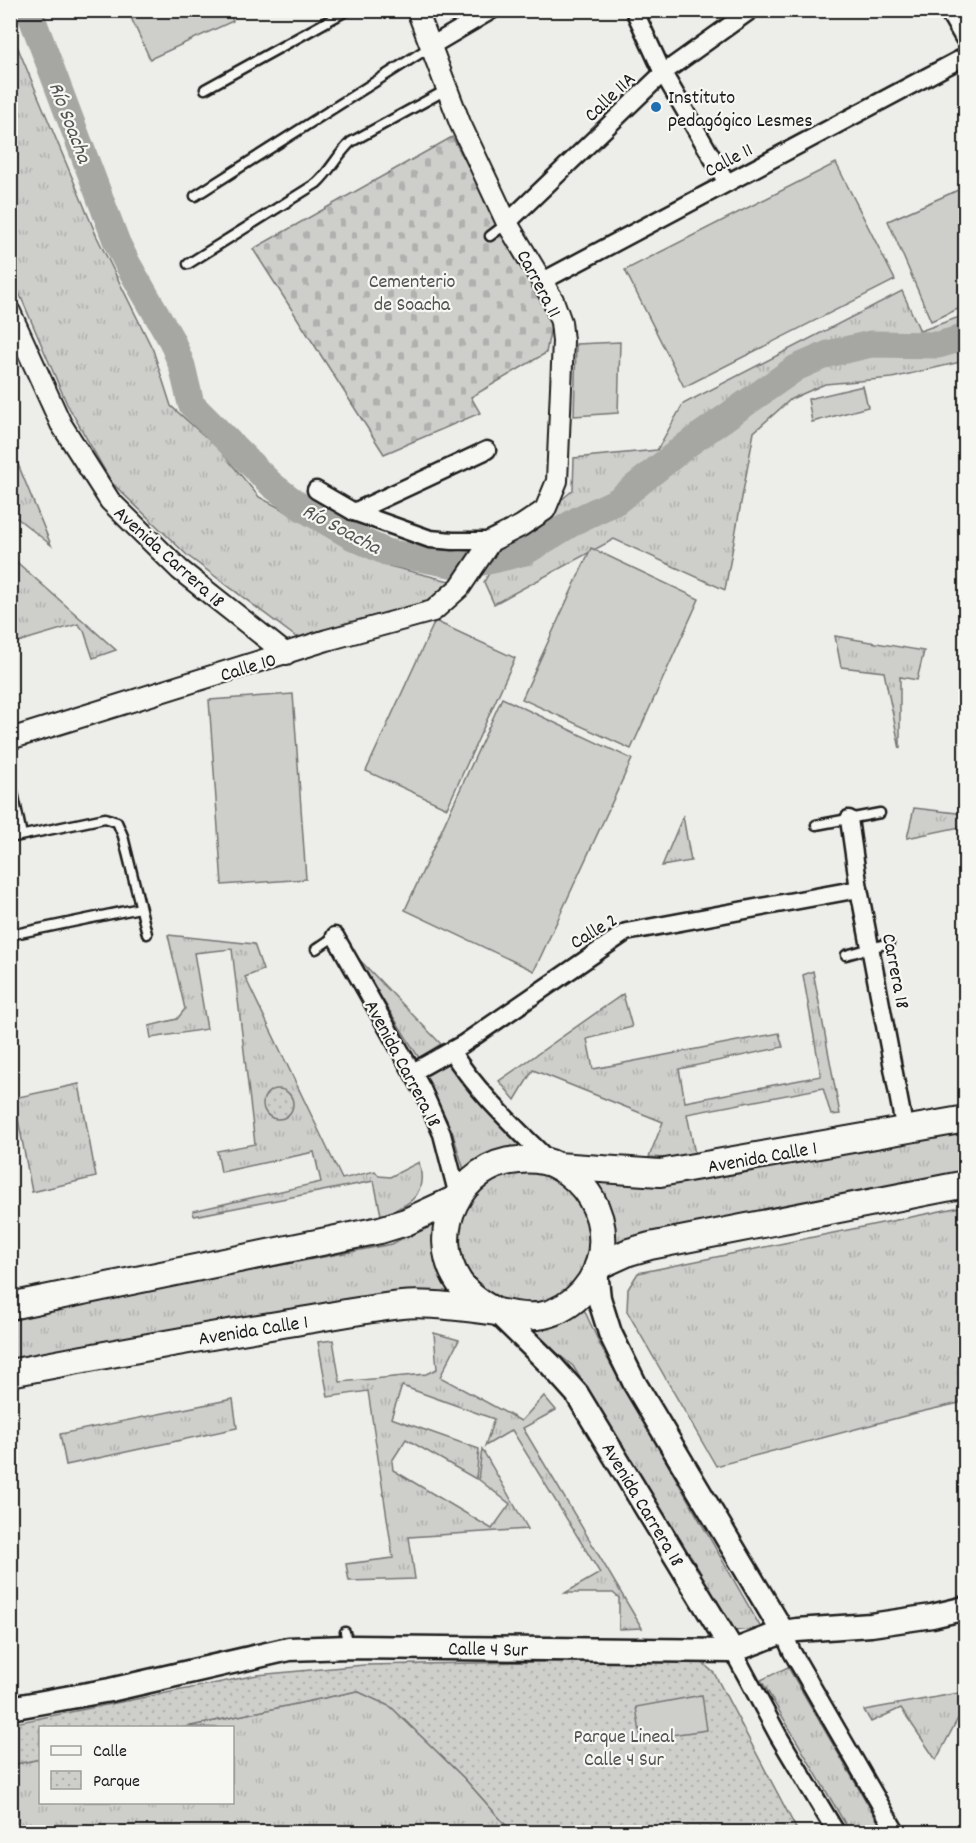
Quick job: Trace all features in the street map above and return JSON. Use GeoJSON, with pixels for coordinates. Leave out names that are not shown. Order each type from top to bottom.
{"type":"FeatureCollection","features":[{"type":"Feature","properties":{"kind":"main road"},"geometry":{"type":"LineString","coordinates":[[951,10],[966,36]]}},
{"type":"Feature","properties":{"kind":"main road","name":"Avenida Calle 1"},"geometry":{"type":"LineString","coordinates":[[555,1165],[660,1173],[966,1119]]}},
{"type":"Feature","properties":{"kind":"main road"},"geometry":{"type":"LineString","coordinates":[[10,1306],[380,1230],[406,1222],[457,1198],[471,1179],[489,1167],[510,1160],[531,1159],[555,1165],[577,1179],[592,1197],[601,1219],[603,1243],[597,1269],[599,1298],[610,1334],[635,1384],[783,1632]]}},
{"type":"Feature","properties":{"kind":"main road"},"geometry":{"type":"LineString","coordinates":[[497,1312],[516,1317],[535,1317],[553,1312],[569,1304],[583,1292],[597,1269],[629,1252],[650,1246],[966,1184]]}},
{"type":"Feature","properties":{"kind":"main road","name":"Avenida Carrera 18"},"geometry":{"type":"LineString","coordinates":[[457,1198],[448,1219],[446,1240],[449,1262],[458,1281],[472,1297],[497,1312],[577,1394],[734,1651]]}},
{"type":"Feature","properties":{"kind":"main road","name":"Avenida Calle 1"},"geometry":{"type":"LineString","coordinates":[[10,1373],[130,1349],[404,1304],[497,1312]]}},
{"type":"Feature","properties":{"kind":"main road","name":"Calle 4 Sur"},"geometry":{"type":"LineString","coordinates":[[10,1708],[110,1690],[290,1649],[347,1640],[734,1651],[783,1632],[825,1624],[881,1624],[966,1608]]}},
{"type":"Feature","properties":{"kind":"street","name":"Carrera 11"},"geometry":{"type":"LineString","coordinates":[[417,10],[446,90],[507,223],[553,300],[561,322],[563,341],[556,481],[545,510],[488,545]]}},
{"type":"Feature","properties":{"kind":"street"},"geometry":{"type":"LineString","coordinates":[[431,46],[492,10]]}},
{"type":"Feature","properties":{"kind":"street"},"geometry":{"type":"LineString","coordinates":[[634,10],[663,73],[727,183]]}},
{"type":"Feature","properties":{"kind":"street","name":"Calle 11A"},"geometry":{"type":"LineString","coordinates":[[507,223],[663,73],[751,10]]}},
{"type":"Feature","properties":{"kind":"street","name":"Calle 11"},"geometry":{"type":"LineString","coordinates":[[542,282],[966,56]]}},
{"type":"Feature","properties":{"kind":"street","name":"Avenida Carrera 18"},"geometry":{"type":"LineString","coordinates":[[10,312],[17,346],[61,424],[110,501],[180,570],[286,654]]}},
{"type":"Feature","properties":{"kind":"street"},"geometry":{"type":"LineString","coordinates":[[354,512],[487,450]]}},
{"type":"Feature","properties":{"kind":"street"},"geometry":{"type":"LineString","coordinates":[[316,489],[354,512],[430,539],[488,545]]}},
{"type":"Feature","properties":{"kind":"street","name":"Calle 10"},"geometry":{"type":"LineString","coordinates":[[10,740],[327,640],[433,611],[460,587],[488,545]]}},
{"type":"Feature","properties":{"kind":"street","name":"Carrera 18"},"geometry":{"type":"LineString","coordinates":[[849,819],[859,889],[905,1131]]}},
{"type":"Feature","properties":{"kind":"street","name":"Calle 2"},"geometry":{"type":"LineString","coordinates":[[413,1072],[451,1051],[626,932],[859,889]]}},
{"type":"Feature","properties":{"kind":"street","name":"Avenida Carrera 18"},"geometry":{"type":"LineString","coordinates":[[335,936],[413,1072],[442,1134],[457,1198]]}},
{"type":"Feature","properties":{"kind":"street"},"geometry":{"type":"LineString","coordinates":[[451,1051],[468,1078],[486,1098],[555,1165]]}},
{"type":"Feature","properties":{"kind":"street"},"geometry":{"type":"LineString","coordinates":[[783,1632],[792,1652],[896,1833]]}},
{"type":"Feature","properties":{"kind":"street","name":"Avenida Carrera 18"},"geometry":{"type":"LineString","coordinates":[[734,1651],[778,1735],[836,1833]]}},
{"type":"Feature","properties":{"kind":"lane"},"geometry":{"type":"LineString","coordinates":[[205,89],[348,10]]}},
{"type":"Feature","properties":{"kind":"lane"},"geometry":{"type":"LineString","coordinates":[[195,196],[431,46]]}},
{"type":"Feature","properties":{"kind":"lane"},"geometry":{"type":"LineString","coordinates":[[188,264],[317,183],[328,173],[342,150],[351,142],[446,90]]}},
{"type":"Feature","properties":{"kind":"lane"},"geometry":{"type":"LineString","coordinates":[[490,236],[507,223]]}},
{"type":"Feature","properties":{"kind":"lane"},"geometry":{"type":"LineString","coordinates":[[10,778],[22,835]]}},
{"type":"Feature","properties":{"kind":"lane"},"geometry":{"type":"LineString","coordinates":[[816,825],[880,813]]}},
{"type":"Feature","properties":{"kind":"lane"},"geometry":{"type":"LineString","coordinates":[[10,837],[105,818],[117,822],[123,836],[147,934]]}},
{"type":"Feature","properties":{"kind":"lane"},"geometry":{"type":"LineString","coordinates":[[10,935],[141,908]]}},
{"type":"Feature","properties":{"kind":"lane"},"geometry":{"type":"LineString","coordinates":[[316,949],[335,936]]}},
{"type":"Feature","properties":{"kind":"lane"},"geometry":{"type":"LineString","coordinates":[[846,955],[889,943]]}},
{"type":"Feature","properties":{"kind":"green space"},"geometry":{"type":"Polygon","coordinates":[[[128,11],[228,11],[233,21],[150,59],[128,11]]]}},
{"type":"Feature","properties":{"kind":"green space"},"geometry":{"type":"Polygon","coordinates":[[[10,29],[97,237],[153,350],[171,406],[219,449],[259,497],[389,566],[462,584],[430,607],[308,646],[188,556],[112,483],[67,404],[11,274],[10,29]]]}},
{"type":"Feature","properties":{"kind":"green space","name":"Cementerio de Soacha"},"geometry":{"type":"Polygon","coordinates":[[[452,137],[553,316],[546,353],[471,397],[480,413],[384,454],[253,249],[452,137]]]}},
{"type":"Feature","properties":{"kind":"green space"},"geometry":{"type":"Polygon","coordinates":[[[836,163],[895,280],[684,387],[625,270],[836,163]]]}},
{"type":"Feature","properties":{"kind":"green space"},"geometry":{"type":"Polygon","coordinates":[[[965,187],[965,306],[931,321],[888,221],[965,187]]]}},
{"type":"Feature","properties":{"kind":"green space"},"geometry":{"type":"Polygon","coordinates":[[[902,291],[920,331],[965,315],[965,361],[892,378],[825,384],[791,399],[754,432],[725,590],[614,539],[494,604],[484,582],[503,549],[573,490],[574,458],[657,450],[683,404],[902,291]]]}},
{"type":"Feature","properties":{"kind":"green space"},"geometry":{"type":"Polygon","coordinates":[[[620,342],[618,413],[574,416],[576,344],[620,342]]]}},
{"type":"Feature","properties":{"kind":"green space"},"geometry":{"type":"Polygon","coordinates":[[[863,386],[868,407],[812,422],[808,399],[863,386]]]}},
{"type":"Feature","properties":{"kind":"green space"},"geometry":{"type":"Polygon","coordinates":[[[10,447],[51,545],[17,518],[11,520],[10,447]]]}},
{"type":"Feature","properties":{"kind":"green space"},"geometry":{"type":"Polygon","coordinates":[[[591,548],[699,599],[631,749],[522,699],[591,548]]]}},
{"type":"Feature","properties":{"kind":"green space"},"geometry":{"type":"Polygon","coordinates":[[[11,557],[116,650],[93,658],[84,631],[78,624],[11,644],[11,557]]]}},
{"type":"Feature","properties":{"kind":"green space"},"geometry":{"type":"Polygon","coordinates":[[[435,621],[515,658],[447,808],[366,771],[435,621]]]}},
{"type":"Feature","properties":{"kind":"green space"},"geometry":{"type":"Polygon","coordinates":[[[835,636],[924,651],[917,680],[900,677],[900,749],[884,672],[841,667],[835,636]]]}},
{"type":"Feature","properties":{"kind":"green space"},"geometry":{"type":"Polygon","coordinates":[[[293,694],[306,879],[222,885],[209,700],[293,694]]]}},
{"type":"Feature","properties":{"kind":"green space"},"geometry":{"type":"Polygon","coordinates":[[[502,698],[632,759],[534,971],[405,910],[502,698]]]}},
{"type":"Feature","properties":{"kind":"green space"},"geometry":{"type":"Polygon","coordinates":[[[914,808],[965,814],[965,826],[907,838],[914,808]]]}},
{"type":"Feature","properties":{"kind":"green space"},"geometry":{"type":"Polygon","coordinates":[[[683,816],[691,861],[662,866],[683,816]]]}},
{"type":"Feature","properties":{"kind":"green space"},"geometry":{"type":"Polygon","coordinates":[[[168,935],[254,944],[263,970],[245,977],[342,1179],[375,1171],[379,1176],[390,1177],[419,1162],[421,1183],[414,1198],[400,1208],[381,1215],[374,1181],[194,1216],[193,1211],[321,1182],[314,1152],[221,1172],[217,1151],[255,1144],[232,949],[194,953],[207,1029],[151,1038],[149,1026],[177,1019],[185,1009],[168,935]]]}},
{"type":"Feature","properties":{"kind":"green space"},"geometry":{"type":"Polygon","coordinates":[[[354,954],[441,1044],[419,1058],[354,954]]]}},
{"type":"Feature","properties":{"kind":"green space"},"geometry":{"type":"Polygon","coordinates":[[[813,971],[840,1114],[831,1115],[823,1088],[687,1114],[695,1154],[666,1158],[649,1157],[663,1122],[533,1070],[515,1100],[499,1081],[623,994],[632,1027],[587,1039],[593,1069],[779,1033],[783,1047],[679,1069],[685,1102],[821,1076],[803,975],[813,971]]]}},
{"type":"Feature","properties":{"kind":"green space"},"geometry":{"type":"Polygon","coordinates":[[[445,1062],[522,1145],[480,1158],[464,1170],[452,1131],[425,1075],[445,1062]]]}},
{"type":"Feature","properties":{"kind":"green space"},"geometry":{"type":"Polygon","coordinates":[[[79,1084],[96,1177],[32,1192],[14,1098],[79,1084]]]}},
{"type":"Feature","properties":{"kind":"green space"},"geometry":{"type":"Polygon","coordinates":[[[278,1089],[289,1093],[293,1104],[289,1115],[278,1119],[267,1115],[263,1104],[267,1093],[278,1089]]]}},
{"type":"Feature","properties":{"kind":"green space"},"geometry":{"type":"Polygon","coordinates":[[[965,1124],[965,1177],[610,1258],[610,1225],[607,1207],[591,1177],[965,1124]]]}},
{"type":"Feature","properties":{"kind":"green space"},"geometry":{"type":"Polygon","coordinates":[[[524,1170],[550,1175],[562,1181],[572,1190],[581,1200],[587,1212],[592,1238],[587,1264],[581,1276],[572,1286],[562,1295],[550,1301],[524,1306],[498,1301],[486,1295],[476,1286],[467,1276],[461,1264],[456,1238],[461,1212],[467,1200],[476,1190],[486,1181],[498,1175],[524,1170]]]}},
{"type":"Feature","properties":{"kind":"green space"},"geometry":{"type":"Polygon","coordinates":[[[965,1206],[966,1388],[959,1403],[716,1466],[627,1311],[628,1289],[638,1273],[965,1206]]]}},
{"type":"Feature","properties":{"kind":"green space"},"geometry":{"type":"Polygon","coordinates":[[[439,1218],[464,1301],[11,1363],[11,1316],[392,1244],[439,1218]]]}},
{"type":"Feature","properties":{"kind":"green space"},"geometry":{"type":"Polygon","coordinates":[[[581,1303],[602,1349],[761,1628],[734,1631],[573,1366],[528,1330],[550,1327],[565,1321],[581,1303]]]}},
{"type":"Feature","properties":{"kind":"green space"},"geometry":{"type":"Polygon","coordinates":[[[434,1333],[459,1340],[440,1377],[521,1421],[544,1396],[556,1410],[523,1428],[642,1628],[619,1629],[619,1598],[613,1593],[565,1593],[600,1573],[512,1430],[485,1446],[494,1419],[402,1386],[391,1418],[479,1449],[476,1479],[406,1439],[392,1461],[393,1470],[492,1529],[510,1504],[478,1479],[482,1449],[528,1529],[409,1537],[415,1579],[349,1581],[346,1564],[393,1558],[368,1391],[328,1397],[318,1342],[333,1340],[340,1382],[426,1374],[437,1369],[434,1333]]]}},
{"type":"Feature","properties":{"kind":"green space"},"geometry":{"type":"Polygon","coordinates":[[[233,1399],[237,1428],[66,1465],[60,1434],[233,1399]]]}},
{"type":"Feature","properties":{"kind":"green space","name":"Parque Lineal Calle 4 Sur"},"geometry":{"type":"Polygon","coordinates":[[[698,1659],[714,1673],[798,1832],[512,1832],[464,1778],[391,1707],[357,1691],[191,1726],[39,1726],[39,1759],[11,1765],[10,1724],[257,1675],[364,1665],[698,1659]]]}},
{"type":"Feature","properties":{"kind":"green space"},"geometry":{"type":"Polygon","coordinates":[[[788,1667],[884,1832],[850,1832],[761,1680],[788,1667]]]}},
{"type":"Feature","properties":{"kind":"green space"},"geometry":{"type":"Polygon","coordinates":[[[357,1691],[391,1706],[464,1778],[512,1832],[11,1832],[10,1765],[39,1759],[39,1804],[234,1804],[234,1726],[191,1726],[357,1691]]]}},
{"type":"Feature","properties":{"kind":"green space"},"geometry":{"type":"Polygon","coordinates":[[[965,1692],[965,1705],[936,1760],[901,1708],[871,1722],[864,1710],[965,1692]]]}},
{"type":"Feature","properties":{"kind":"green space"},"geometry":{"type":"Polygon","coordinates":[[[702,1695],[707,1730],[641,1739],[636,1707],[702,1695]]]}},
{"type":"Feature","properties":{"kind":"waterway","name":"Río Soacha"},"geometry":{"type":"LineString","coordinates":[[29,10],[117,243],[172,341],[182,366],[191,404],[272,485],[301,507],[353,537],[386,552],[461,566],[525,552],[579,519],[617,501],[688,444],[796,368],[828,354],[871,344],[938,345],[966,337]]}},
{"type":"Feature","properties":{"kind":"place","name":"Instituto pedagógico Lesmes"},"geometry":{"type":"Point","coordinates":[656,107]}}]}
